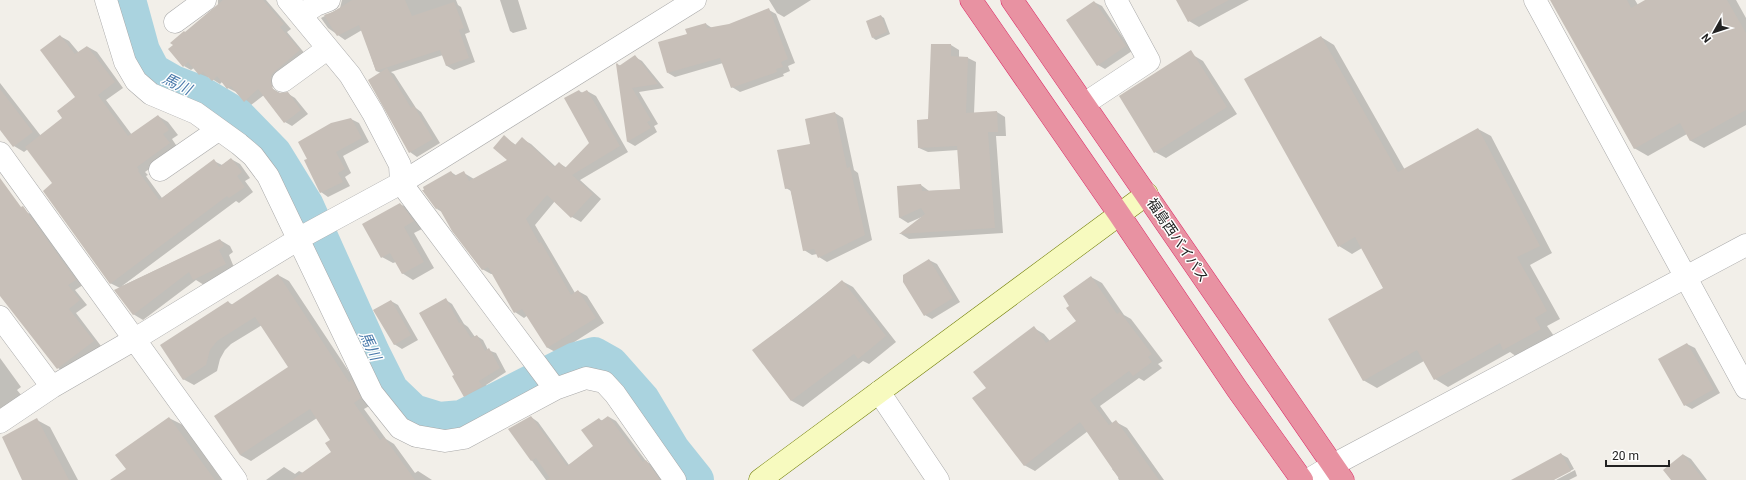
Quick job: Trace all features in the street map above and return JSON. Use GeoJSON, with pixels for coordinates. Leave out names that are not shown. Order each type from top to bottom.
{"type":"FeatureCollection","features":[{"type":"Feature","properties":{"kind":"highway"},"geometry":{"type":"LineString","coordinates":[[971,0],[1119,214],[1236,389],[1302,480]]}},
{"type":"Feature","properties":{"kind":"highway","name":"福島西バイパス"},"geometry":{"type":"LineString","coordinates":[[1012,0],[1338,472]]}},
{"type":"Feature","properties":{"kind":"street"},"geometry":{"type":"LineString","coordinates":[[106,0],[125,62],[136,82],[151,94],[196,113],[239,144],[257,161],[268,176],[303,237],[372,393],[400,428],[416,436],[445,442],[464,438],[548,381],[586,378],[604,382],[615,394],[675,480]]}},
{"type":"Feature","properties":{"kind":"street"},"geometry":{"type":"LineString","coordinates":[[180,13],[205,0]]}},
{"type":"Feature","properties":{"kind":"street"},"geometry":{"type":"LineString","coordinates":[[294,7],[316,5],[329,0]]}},
{"type":"Feature","properties":{"kind":"street"},"geometry":{"type":"LineString","coordinates":[[0,422],[52,387],[135,339],[303,237],[401,183],[695,0]]}},
{"type":"Feature","properties":{"kind":"street"},"geometry":{"type":"LineString","coordinates":[[1084,104],[1149,61],[1116,0]]}},
{"type":"Feature","properties":{"kind":"street"},"geometry":{"type":"LineString","coordinates":[[1536,0],[1746,388]]}},
{"type":"Feature","properties":{"kind":"street"},"geometry":{"type":"LineString","coordinates":[[294,7],[350,76],[373,113],[400,166],[401,183],[548,381]]}},
{"type":"Feature","properties":{"kind":"street"},"geometry":{"type":"LineString","coordinates":[[283,80],[327,48]]}},
{"type":"Feature","properties":{"kind":"street"},"geometry":{"type":"LineString","coordinates":[[160,170],[218,130]]}},
{"type":"Feature","properties":{"kind":"street"},"geometry":{"type":"LineString","coordinates":[[0,153],[236,480]]}},
{"type":"Feature","properties":{"kind":"street"},"geometry":{"type":"LineString","coordinates":[[760,480],[1147,194]]}},
{"type":"Feature","properties":{"kind":"street"},"geometry":{"type":"LineString","coordinates":[[1308,480],[1338,472],[1746,245]]}},
{"type":"Feature","properties":{"kind":"street"},"geometry":{"type":"LineString","coordinates":[[0,317],[52,387]]}},
{"type":"Feature","properties":{"kind":"street"},"geometry":{"type":"LineString","coordinates":[[879,392],[938,480]]}},
{"type":"Feature","properties":{"kind":"building"},"geometry":{"type":"Polygon","coordinates":[[[223,0],[263,0],[284,24],[280,27],[300,50],[271,76],[273,89],[278,93],[288,92],[301,110],[284,123],[258,89],[244,102],[231,86],[227,89],[217,76],[212,81],[203,72],[199,75],[188,62],[183,67],[168,49],[173,45],[170,43],[223,0]]]}},
{"type":"Feature","properties":{"kind":"building"},"geometry":{"type":"Polygon","coordinates":[[[352,0],[405,0],[412,16],[454,2],[464,28],[459,30],[469,58],[446,66],[440,50],[376,71],[359,25],[337,36],[324,15],[333,12],[352,0]]]}},
{"type":"Feature","properties":{"kind":"building"},"geometry":{"type":"Polygon","coordinates":[[[1176,0],[1229,0],[1188,22],[1176,0]]]}},
{"type":"Feature","properties":{"kind":"building"},"geometry":{"type":"Polygon","coordinates":[[[1550,0],[1627,0],[1631,8],[1645,0],[1727,0],[1746,33],[1746,110],[1690,141],[1680,123],[1634,149],[1550,0]]]}},
{"type":"Feature","properties":{"kind":"building"},"geometry":{"type":"Polygon","coordinates":[[[1094,1],[1126,46],[1097,66],[1066,20],[1094,1]]]}},
{"type":"Feature","properties":{"kind":"building"},"geometry":{"type":"Polygon","coordinates":[[[769,8],[788,59],[781,62],[783,67],[776,69],[777,72],[731,88],[720,58],[667,73],[658,42],[687,34],[685,29],[706,23],[707,28],[729,24],[769,8]]]}},
{"type":"Feature","properties":{"kind":"building"},"geometry":{"type":"Polygon","coordinates":[[[881,15],[887,32],[872,38],[866,21],[881,15]]]}},
{"type":"Feature","properties":{"kind":"building"},"geometry":{"type":"Polygon","coordinates":[[[60,35],[75,54],[87,46],[115,82],[98,95],[128,136],[158,115],[169,130],[163,134],[170,143],[137,167],[139,170],[138,171],[159,200],[214,159],[219,167],[231,158],[242,172],[237,176],[245,187],[229,198],[227,196],[110,284],[43,191],[52,183],[25,147],[62,118],[57,111],[75,97],[40,50],[60,35]]]}},
{"type":"Feature","properties":{"kind":"building"},"geometry":{"type":"Polygon","coordinates":[[[1321,36],[1398,172],[1478,128],[1540,246],[1517,257],[1547,311],[1535,318],[1541,329],[1503,350],[1500,343],[1434,380],[1417,350],[1363,381],[1328,319],[1383,288],[1355,237],[1338,247],[1244,79],[1321,36]]]}},
{"type":"Feature","properties":{"kind":"building"},"geometry":{"type":"Polygon","coordinates":[[[931,44],[951,44],[951,56],[968,57],[966,113],[997,111],[998,132],[988,132],[995,228],[899,234],[925,214],[921,208],[899,218],[897,186],[921,184],[922,191],[960,189],[957,146],[918,148],[917,120],[928,119],[931,44]]]}},
{"type":"Feature","properties":{"kind":"building"},"geometry":{"type":"Polygon","coordinates":[[[1191,50],[1227,107],[1154,153],[1119,96],[1191,50]]]}},
{"type":"Feature","properties":{"kind":"building"},"geometry":{"type":"Polygon","coordinates":[[[635,55],[658,84],[632,88],[651,120],[647,122],[651,128],[627,142],[616,64],[617,63],[619,66],[635,55]]]}},
{"type":"Feature","properties":{"kind":"building"},"geometry":{"type":"Polygon","coordinates":[[[387,68],[411,108],[414,106],[433,139],[409,153],[368,80],[387,68]]]}},
{"type":"Feature","properties":{"kind":"building"},"geometry":{"type":"Polygon","coordinates":[[[0,89],[33,132],[13,147],[0,130],[0,89]]]}},
{"type":"Feature","properties":{"kind":"building"},"geometry":{"type":"Polygon","coordinates":[[[579,90],[581,93],[587,90],[620,146],[572,175],[593,194],[571,218],[547,195],[526,219],[571,295],[578,290],[596,318],[547,348],[522,309],[514,313],[488,267],[482,270],[452,231],[439,208],[436,209],[422,190],[424,190],[423,187],[451,171],[454,176],[464,171],[469,181],[507,160],[493,148],[504,135],[515,145],[522,137],[554,167],[559,162],[565,168],[589,143],[564,98],[579,90]]]}},
{"type":"Feature","properties":{"kind":"building"},"geometry":{"type":"Polygon","coordinates":[[[835,112],[847,168],[850,167],[865,235],[818,258],[814,249],[803,251],[790,188],[785,189],[777,150],[810,144],[805,119],[835,112]]]}},
{"type":"Feature","properties":{"kind":"building"},"geometry":{"type":"Polygon","coordinates":[[[351,118],[362,138],[336,152],[345,169],[338,173],[343,182],[320,193],[304,160],[307,159],[298,142],[331,123],[351,118]]]}},
{"type":"Feature","properties":{"kind":"building"},"geometry":{"type":"Polygon","coordinates":[[[0,178],[21,207],[23,206],[76,280],[68,285],[80,300],[69,309],[94,341],[57,369],[0,296],[0,178]]]}},
{"type":"Feature","properties":{"kind":"building"},"geometry":{"type":"Polygon","coordinates":[[[400,203],[414,221],[404,227],[424,262],[402,274],[390,253],[381,258],[362,224],[400,203]]]}},
{"type":"Feature","properties":{"kind":"building"},"geometry":{"type":"Polygon","coordinates":[[[220,239],[224,246],[219,250],[226,264],[193,280],[189,272],[133,315],[114,290],[220,239]]]}},
{"type":"Feature","properties":{"kind":"building"},"geometry":{"type":"Polygon","coordinates":[[[929,259],[953,298],[924,316],[903,282],[903,275],[929,259]]]}},
{"type":"Feature","properties":{"kind":"building"},"geometry":{"type":"Polygon","coordinates":[[[278,274],[349,382],[352,380],[361,398],[354,403],[380,440],[384,437],[415,480],[292,480],[331,452],[325,443],[330,440],[310,409],[240,455],[214,416],[288,367],[255,317],[217,341],[210,350],[206,365],[183,380],[160,345],[228,301],[231,305],[278,274]]]}},
{"type":"Feature","properties":{"kind":"building"},"geometry":{"type":"Polygon","coordinates":[[[1091,276],[1117,314],[1120,312],[1152,354],[1148,357],[1152,362],[1133,376],[1129,371],[1090,400],[1109,425],[1116,420],[1159,480],[1120,480],[1080,422],[1024,466],[972,398],[986,388],[973,372],[1034,326],[1046,343],[1076,321],[1066,308],[1069,306],[1063,296],[1091,276]]]}},
{"type":"Feature","properties":{"kind":"building"},"geometry":{"type":"Polygon","coordinates":[[[842,280],[886,336],[858,359],[854,354],[791,401],[752,350],[814,304],[842,280]]]}},
{"type":"Feature","properties":{"kind":"building"},"geometry":{"type":"Polygon","coordinates":[[[446,298],[459,323],[461,322],[471,338],[477,335],[485,351],[489,348],[500,368],[479,381],[482,386],[464,397],[452,376],[454,375],[419,313],[446,298]]]}},
{"type":"Feature","properties":{"kind":"building"},"geometry":{"type":"Polygon","coordinates":[[[391,300],[411,335],[394,345],[373,310],[391,300]]]}},
{"type":"Feature","properties":{"kind":"building"},"geometry":{"type":"Polygon","coordinates":[[[1687,343],[1714,389],[1684,406],[1658,359],[1687,343]]]}},
{"type":"Feature","properties":{"kind":"building"},"geometry":{"type":"Polygon","coordinates":[[[531,416],[567,466],[593,446],[581,430],[599,418],[601,421],[608,416],[643,462],[646,460],[660,480],[547,480],[550,478],[536,458],[531,461],[508,429],[531,416]]]}},
{"type":"Feature","properties":{"kind":"building"},"geometry":{"type":"Polygon","coordinates":[[[169,417],[215,480],[110,480],[126,469],[115,455],[169,417]]]}},
{"type":"Feature","properties":{"kind":"building"},"geometry":{"type":"Polygon","coordinates":[[[37,418],[69,480],[22,480],[2,437],[37,418]]]}},
{"type":"Feature","properties":{"kind":"building"},"geometry":{"type":"Polygon","coordinates":[[[1561,453],[1571,471],[1554,480],[1511,480],[1561,453]]]}},
{"type":"Feature","properties":{"kind":"building"},"geometry":{"type":"Polygon","coordinates":[[[1683,454],[1704,480],[1671,480],[1663,470],[1683,454]]]}},
{"type":"Feature","properties":{"kind":"waterway","name":"馬川"},"geometry":{"type":"LineString","coordinates":[[127,0],[141,51],[152,72],[173,84],[199,94],[236,116],[273,154],[305,206],[371,353],[390,391],[413,413],[439,421],[462,419],[576,361],[594,356],[610,365],[641,400],[671,450],[695,480]]}}]}
